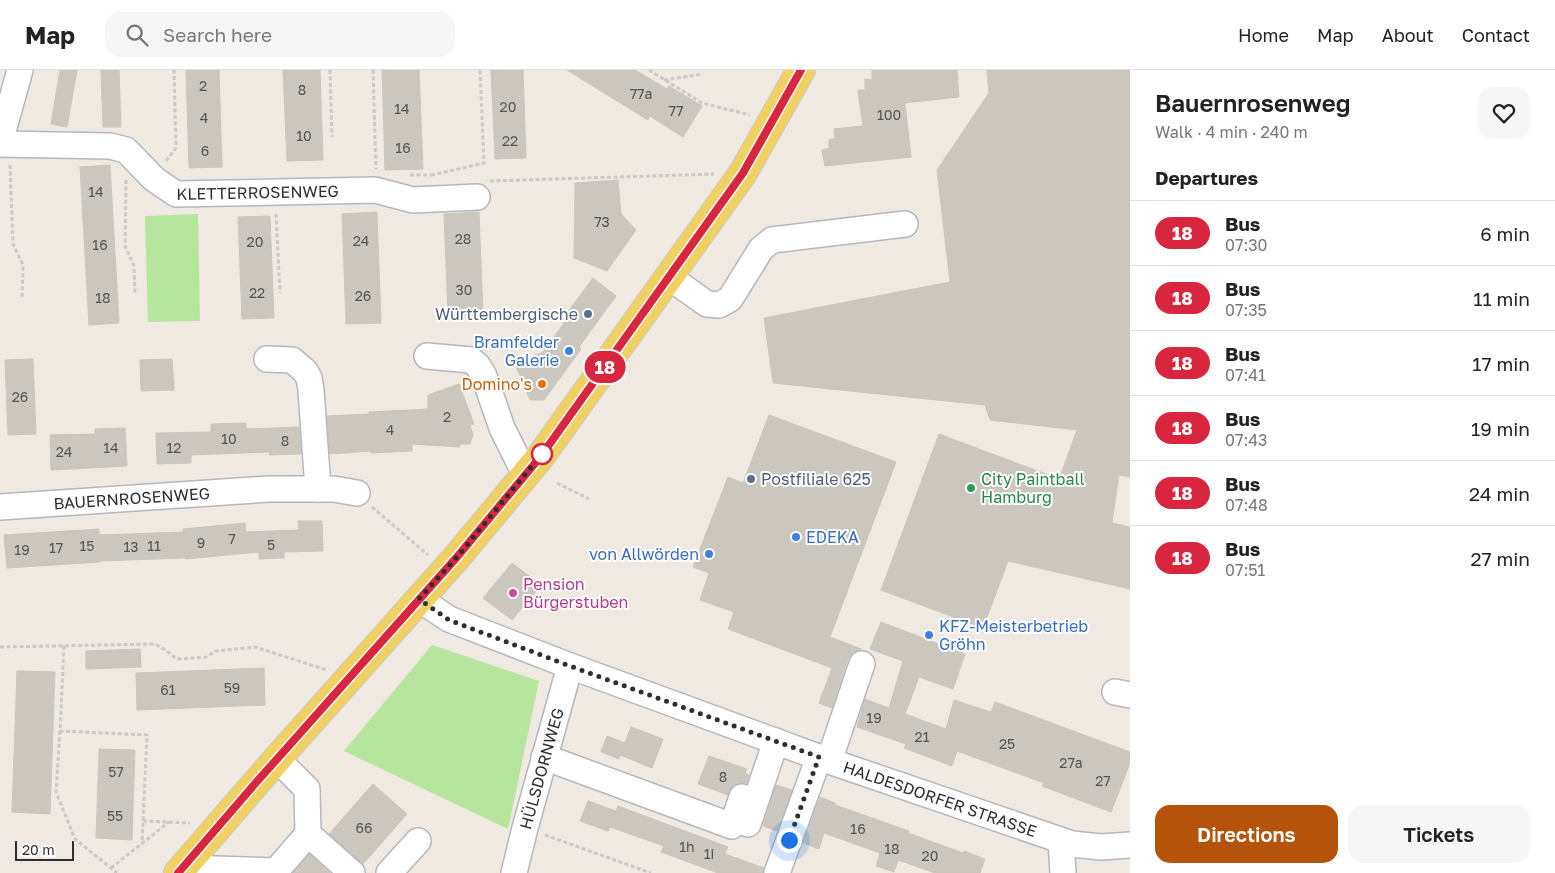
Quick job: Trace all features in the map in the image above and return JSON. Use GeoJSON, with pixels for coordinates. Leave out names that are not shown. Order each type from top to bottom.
{"type":"FeatureCollection","features":[{"type":"Feature","properties":{"kind":"main road"},"geometry":{"type":"LineString","coordinates":[[180,870],[445,570],[541,456],[743,173],[801,70]]}},
{"type":"Feature","properties":{"kind":"street"},"geometry":{"type":"LineString","coordinates":[[20,70],[3,143],[110,146],[126,150]]}},
{"type":"Feature","properties":{"kind":"street","name":"KLETTERROSENWEG"},"geometry":{"type":"LineString","coordinates":[[126,150],[154,179],[176,194],[375,190],[413,200],[483,189]]}},
{"type":"Feature","properties":{"kind":"street"},"geometry":{"type":"LineString","coordinates":[[669,277],[707,304],[719,305],[730,299],[761,249],[772,240],[905,224]]}},
{"type":"Feature","properties":{"kind":"street"},"geometry":{"type":"LineString","coordinates":[[427,356],[471,360],[478,366],[484,376],[502,428],[525,474]]}},
{"type":"Feature","properties":{"kind":"street"},"geometry":{"type":"LineString","coordinates":[[267,359],[292,360],[305,371],[309,378],[318,489]]}},
{"type":"Feature","properties":{"kind":"street","name":"BAUERNROSENWEG"},"geometry":{"type":"LineString","coordinates":[[0,506],[269,489],[334,489],[357,493]]}},
{"type":"Feature","properties":{"kind":"street","name":"HALDESDORFER STRASSE"},"geometry":{"type":"LineString","coordinates":[[419,599],[449,620],[824,759],[1061,841],[1101,848],[1130,845]]}},
{"type":"Feature","properties":{"kind":"street"},"geometry":{"type":"LineString","coordinates":[[777,873],[862,664]]}},
{"type":"Feature","properties":{"kind":"street","name":"HÜLSDORNWEG"},"geometry":{"type":"LineString","coordinates":[[514,873],[570,666]]}},
{"type":"Feature","properties":{"kind":"street"},"geometry":{"type":"LineString","coordinates":[[744,836],[776,741]]}},
{"type":"Feature","properties":{"kind":"street"},"geometry":{"type":"LineString","coordinates":[[544,757],[732,826],[742,797]]}},
{"type":"Feature","properties":{"kind":"street"},"geometry":{"type":"LineString","coordinates":[[180,870],[277,872],[308,834],[307,789],[277,759]]}},
{"type":"Feature","properties":{"kind":"street"},"geometry":{"type":"LineString","coordinates":[[308,834],[352,873]]}},
{"type":"Feature","properties":{"kind":"street"},"geometry":{"type":"LineString","coordinates":[[389,873],[418,841]]}},
{"type":"Feature","properties":{"kind":"street"},"geometry":{"type":"LineString","coordinates":[[1061,841],[1063,873]]}},
{"type":"Feature","properties":{"kind":"path"},"geometry":{"type":"LineString","coordinates":[[154,179],[176,148],[174,70]]}},
{"type":"Feature","properties":{"kind":"path"},"geometry":{"type":"LineString","coordinates":[[330,70],[332,137]]}},
{"type":"Feature","properties":{"kind":"path"},"geometry":{"type":"LineString","coordinates":[[373,70],[376,176]]}},
{"type":"Feature","properties":{"kind":"path"},"geometry":{"type":"LineString","coordinates":[[404,176],[432,175],[484,163],[480,70]]}},
{"type":"Feature","properties":{"kind":"path"},"geometry":{"type":"LineString","coordinates":[[649,70],[702,103],[773,120]]}},
{"type":"Feature","properties":{"kind":"path"},"geometry":{"type":"LineString","coordinates":[[663,80],[703,74]]}},
{"type":"Feature","properties":{"kind":"path"},"geometry":{"type":"LineString","coordinates":[[3,143],[13,244],[23,265],[22,299]]}},
{"type":"Feature","properties":{"kind":"path"},"geometry":{"type":"LineString","coordinates":[[126,150],[125,246],[134,266],[135,295]]}},
{"type":"Feature","properties":{"kind":"path"},"geometry":{"type":"LineString","coordinates":[[483,189],[498,179],[743,173]]}},
{"type":"Feature","properties":{"kind":"path"},"geometry":{"type":"LineString","coordinates":[[432,175],[433,182]]}},
{"type":"Feature","properties":{"kind":"path"},"geometry":{"type":"LineString","coordinates":[[276,193],[280,293]]}},
{"type":"Feature","properties":{"kind":"path"},"geometry":{"type":"LineString","coordinates":[[557,483],[589,499]]}},
{"type":"Feature","properties":{"kind":"path"},"geometry":{"type":"LineString","coordinates":[[357,493],[445,570]]}},
{"type":"Feature","properties":{"kind":"path"},"geometry":{"type":"LineString","coordinates":[[0,647],[155,644],[174,658],[179,659],[206,657],[216,651],[255,647],[349,677]]}},
{"type":"Feature","properties":{"kind":"path"},"geometry":{"type":"LineString","coordinates":[[64,646],[56,792],[75,839],[117,873]]}},
{"type":"Feature","properties":{"kind":"path"},"geometry":{"type":"LineString","coordinates":[[60,730],[147,735],[142,844]]}},
{"type":"Feature","properties":{"kind":"path"},"geometry":{"type":"LineString","coordinates":[[143,821],[218,825]]}},
{"type":"Feature","properties":{"kind":"path"},"geometry":{"type":"LineString","coordinates":[[111,868],[169,822]]}},
{"type":"Feature","properties":{"kind":"path"},"geometry":{"type":"LineString","coordinates":[[525,828],[651,873]]}},
{"type":"Feature","properties":{"kind":"green space"},"geometry":{"type":"Polygon","coordinates":[[[198,214],[200,321],[148,322],[145,216],[198,214]]]}},
{"type":"Feature","properties":{"kind":"green space"},"geometry":{"type":"Polygon","coordinates":[[[432,645],[539,681],[508,829],[344,751],[432,645]]]}},
{"type":"Feature","properties":{"kind":"building"},"geometry":{"type":"Polygon","coordinates":[[[60,70],[77,70],[67,127],[51,124],[60,70]]]}},
{"type":"Feature","properties":{"kind":"building"},"geometry":{"type":"Polygon","coordinates":[[[101,70],[119,70],[121,127],[103,127],[101,70]]]}},
{"type":"Feature","properties":{"kind":"building"},"geometry":{"type":"Polygon","coordinates":[[[186,70],[219,70],[222,167],[189,168],[186,70]]]}},
{"type":"Feature","properties":{"kind":"building"},"geometry":{"type":"Polygon","coordinates":[[[283,70],[320,70],[323,160],[287,161],[283,70]]]}},
{"type":"Feature","properties":{"kind":"building"},"geometry":{"type":"Polygon","coordinates":[[[382,70],[419,70],[423,169],[385,170],[382,70]]]}},
{"type":"Feature","properties":{"kind":"building"},"geometry":{"type":"Polygon","coordinates":[[[491,70],[523,70],[526,158],[495,159],[491,70]]]}},
{"type":"Feature","properties":{"kind":"building"},"geometry":{"type":"Polygon","coordinates":[[[567,70],[635,70],[667,89],[669,86],[702,106],[683,137],[650,116],[648,120],[567,70]]]}},
{"type":"Feature","properties":{"kind":"building"},"geometry":{"type":"Polygon","coordinates":[[[872,70],[957,70],[959,97],[905,103],[911,157],[825,166],[822,150],[829,148],[829,140],[835,138],[834,129],[863,126],[858,90],[865,90],[865,79],[872,80],[872,70]]]}},
{"type":"Feature","properties":{"kind":"building"},"geometry":{"type":"Polygon","coordinates":[[[987,70],[1130,70],[1130,477],[1119,475],[1112,523],[1130,527],[1130,589],[1008,561],[983,628],[881,590],[939,434],[1059,479],[1077,430],[990,420],[985,405],[773,383],[764,318],[950,282],[937,170],[989,93],[987,70]]]}},
{"type":"Feature","properties":{"kind":"building"},"geometry":{"type":"Polygon","coordinates":[[[110,165],[119,323],[89,325],[80,167],[110,165]]]}},
{"type":"Feature","properties":{"kind":"building"},"geometry":{"type":"Polygon","coordinates":[[[618,180],[621,214],[636,230],[607,271],[574,258],[575,183],[618,180]]]}},
{"type":"Feature","properties":{"kind":"building"},"geometry":{"type":"Polygon","coordinates":[[[377,212],[381,323],[346,324],[342,214],[377,212]]]}},
{"type":"Feature","properties":{"kind":"building"},"geometry":{"type":"Polygon","coordinates":[[[479,212],[483,315],[448,316],[444,214],[479,212]]]}},
{"type":"Feature","properties":{"kind":"building"},"geometry":{"type":"Polygon","coordinates":[[[270,216],[274,318],[242,319],[238,217],[270,216]]]}},
{"type":"Feature","properties":{"kind":"building"},"geometry":{"type":"Polygon","coordinates":[[[593,278],[616,296],[544,400],[530,400],[515,364],[543,352],[570,315],[567,313],[593,278]]]}},
{"type":"Feature","properties":{"kind":"building"},"geometry":{"type":"Polygon","coordinates":[[[33,359],[36,434],[8,435],[5,360],[33,359]]]}},
{"type":"Feature","properties":{"kind":"building"},"geometry":{"type":"Polygon","coordinates":[[[172,359],[174,390],[141,391],[140,360],[172,359]]]}},
{"type":"Feature","properties":{"kind":"building"},"geometry":{"type":"Polygon","coordinates":[[[459,384],[474,424],[470,425],[473,435],[470,444],[461,444],[459,447],[412,444],[412,451],[330,454],[327,416],[428,409],[428,395],[459,384]]]}},
{"type":"Feature","properties":{"kind":"building","name":"EDEKA"},"geometry":{"type":"Polygon","coordinates":[[[769,415],[896,462],[830,637],[861,649],[853,653],[848,659],[832,708],[819,703],[832,668],[728,629],[734,612],[700,600],[709,573],[693,567],[728,477],[743,483],[769,415]]]}},
{"type":"Feature","properties":{"kind":"building"},"geometry":{"type":"Polygon","coordinates":[[[246,423],[246,429],[299,427],[301,454],[270,455],[269,452],[191,455],[191,463],[157,464],[156,433],[211,432],[211,424],[246,423]]]}},
{"type":"Feature","properties":{"kind":"building"},"geometry":{"type":"Polygon","coordinates":[[[125,428],[127,466],[51,470],[50,435],[95,434],[95,429],[125,428]]]}},
{"type":"Feature","properties":{"kind":"building"},"geometry":{"type":"Polygon","coordinates":[[[298,521],[322,521],[323,551],[284,552],[284,558],[259,559],[259,552],[186,559],[100,561],[7,568],[4,535],[99,529],[99,535],[183,532],[183,529],[245,523],[246,532],[299,530],[298,521]]]}},
{"type":"Feature","properties":{"kind":"building"},"geometry":{"type":"Polygon","coordinates":[[[512,563],[541,585],[512,620],[483,598],[512,563]]]}},
{"type":"Feature","properties":{"kind":"building"},"geometry":{"type":"Polygon","coordinates":[[[881,622],[965,654],[953,689],[919,677],[905,714],[946,729],[954,700],[991,712],[995,702],[1130,752],[1130,763],[1111,812],[1042,786],[1044,783],[957,751],[952,766],[904,748],[906,744],[857,727],[865,699],[889,708],[903,661],[870,649],[881,622]]]}},
{"type":"Feature","properties":{"kind":"building"},"geometry":{"type":"Polygon","coordinates":[[[140,649],[141,667],[86,669],[86,651],[140,649]]]}},
{"type":"Feature","properties":{"kind":"building"},"geometry":{"type":"Polygon","coordinates":[[[264,668],[265,705],[137,710],[136,673],[264,668]]]}},
{"type":"Feature","properties":{"kind":"building"},"geometry":{"type":"Polygon","coordinates":[[[17,671],[55,672],[50,814],[12,812],[17,671]]]}},
{"type":"Feature","properties":{"kind":"building"},"geometry":{"type":"Polygon","coordinates":[[[631,727],[663,739],[652,768],[620,755],[619,759],[601,752],[607,736],[625,743],[631,727]]]}},
{"type":"Feature","properties":{"kind":"building"},"geometry":{"type":"Polygon","coordinates":[[[99,749],[135,750],[132,840],[96,838],[99,749]]]}},
{"type":"Feature","properties":{"kind":"building"},"geometry":{"type":"Polygon","coordinates":[[[709,756],[747,769],[745,773],[749,775],[747,783],[733,786],[728,795],[698,784],[709,756]]]}},
{"type":"Feature","properties":{"kind":"building"},"geometry":{"type":"Polygon","coordinates":[[[373,784],[407,814],[363,864],[329,834],[373,784]]]}},
{"type":"Feature","properties":{"kind":"building"},"geometry":{"type":"Polygon","coordinates":[[[776,785],[792,790],[777,831],[763,826],[776,785]]]}},
{"type":"Feature","properties":{"kind":"building"},"geometry":{"type":"Polygon","coordinates":[[[820,797],[835,803],[835,805],[909,831],[908,833],[985,859],[980,873],[935,873],[898,860],[894,872],[876,866],[880,853],[824,833],[819,849],[803,843],[820,797]]]}},
{"type":"Feature","properties":{"kind":"building"},"geometry":{"type":"Polygon","coordinates":[[[588,801],[616,811],[618,806],[728,847],[725,854],[764,868],[763,873],[718,873],[661,852],[664,846],[610,827],[608,831],[580,821],[588,801]]]}},
{"type":"Feature","properties":{"kind":"building"},"geometry":{"type":"Polygon","coordinates":[[[309,854],[330,873],[293,873],[309,854]]]}},
{"type":"Feature","properties":{"kind":"bus line","name":"18"},"geometry":{"type":"LineString","coordinates":[[178,873],[218,825],[457,557],[541,456],[743,173],[801,70]]}},
{"type":"Feature","properties":{"kind":"place","name":"Württembergische"},"geometry":{"type":"Point","coordinates":[588,314]}},
{"type":"Feature","properties":{"kind":"place","name":"Bramfelder Galerie"},"geometry":{"type":"Point","coordinates":[569,351]}},
{"type":"Feature","properties":{"kind":"place","name":"Domino's"},"geometry":{"type":"Point","coordinates":[542,384]}},
{"type":"Feature","properties":{"kind":"place","name":"Postfiliale 625"},"geometry":{"type":"Point","coordinates":[751,479]}},
{"type":"Feature","properties":{"kind":"place","name":"City Paintball Hamburg"},"geometry":{"type":"Point","coordinates":[971,488]}},
{"type":"Feature","properties":{"kind":"place","name":"EDEKA"},"geometry":{"type":"Point","coordinates":[796,537]}},
{"type":"Feature","properties":{"kind":"place","name":"von Allwörden"},"geometry":{"type":"Point","coordinates":[709,554]}},
{"type":"Feature","properties":{"kind":"place","name":"Pension Bürgerstuben"},"geometry":{"type":"Point","coordinates":[513,593]}},
{"type":"Feature","properties":{"kind":"place","name":"KFZ-Meisterbetrieb Gröhn"},"geometry":{"type":"Point","coordinates":[929,635]}},
{"type":"Feature","properties":{"kind":"route"},"geometry":{"type":"LineString","coordinates":[[542,454],[457,557],[419,599],[449,620],[819,757],[789,840]]}}]}
